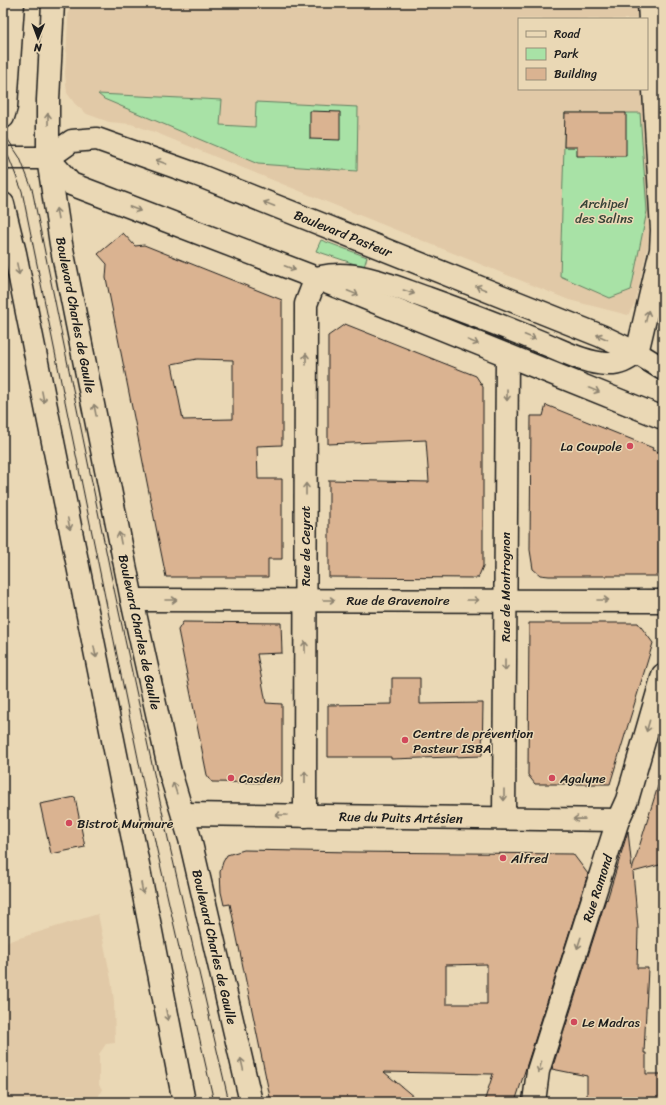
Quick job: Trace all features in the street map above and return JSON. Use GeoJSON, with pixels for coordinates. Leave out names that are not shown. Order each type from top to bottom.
{"type":"FeatureCollection","features":[{"type":"Feature","properties":{"kind":"main road"},"geometry":{"type":"LineString","coordinates":[[3,117],[7,100],[13,3]]}},
{"type":"Feature","properties":{"kind":"main road","name":"Boulevard Charles de Gaulle"},"geometry":{"type":"LineString","coordinates":[[53,3],[48,100],[48,158],[62,244],[132,600],[170,772],[184,814],[250,1102]]}},
{"type":"Feature","properties":{"kind":"main road"},"geometry":{"type":"LineString","coordinates":[[316,278],[333,274],[350,275],[383,283],[479,316],[587,360],[606,364],[621,364],[637,354],[662,253],[649,3]]}},
{"type":"Feature","properties":{"kind":"main road","name":"Boulevard Pasteur"},"geometry":{"type":"LineString","coordinates":[[48,158],[72,141],[97,139],[205,178],[601,336],[663,369]]}},
{"type":"Feature","properties":{"kind":"main road"},"geometry":{"type":"LineString","coordinates":[[12,158],[48,158],[71,184],[316,278],[663,418]]}},
{"type":"Feature","properties":{"kind":"main road"},"geometry":{"type":"LineString","coordinates":[[3,204],[15,253],[184,1102]]}},
{"type":"Feature","properties":{"kind":"main road","name":"Rue de Ceyrat"},"geometry":{"type":"LineString","coordinates":[[305,816],[306,304],[316,278]]}},
{"type":"Feature","properties":{"kind":"main road","name":"Rue de Montrognon"},"geometry":{"type":"LineString","coordinates":[[504,818],[507,356]]}},
{"type":"Feature","properties":{"kind":"main road","name":"Rue de Gravenoire"},"geometry":{"type":"LineString","coordinates":[[132,600],[663,601]]}},
{"type":"Feature","properties":{"kind":"main road","name":"Rue Ramond"},"geometry":{"type":"LineString","coordinates":[[534,1102],[538,1071],[618,820],[627,800],[663,675]]}},
{"type":"Feature","properties":{"kind":"main road","name":"Rue du Puits Artésien"},"geometry":{"type":"LineString","coordinates":[[184,814],[618,820]]}},
{"type":"Feature","properties":{"kind":"shaded area"},"geometry":{"type":"Polygon","coordinates":[[[69,3],[636,3],[638,18],[518,18],[518,90],[644,90],[655,213],[635,303],[628,315],[569,300],[154,132],[131,124],[109,122],[87,114],[75,104],[67,93],[65,74],[69,3]]]}},
{"type":"Feature","properties":{"kind":"shaded area"},"geometry":{"type":"Polygon","coordinates":[[[98,914],[114,1001],[115,1043],[106,1044],[99,1054],[99,1085],[102,1089],[96,1102],[3,1102],[3,943],[98,914]]]}},
{"type":"Feature","properties":{"kind":"green space"},"geometry":{"type":"Polygon","coordinates":[[[98,94],[222,100],[220,125],[255,127],[256,102],[358,107],[357,171],[258,164],[104,99],[98,94]]]}},
{"type":"Feature","properties":{"kind":"green space","name":"Archipel des Salins"},"geometry":{"type":"Polygon","coordinates":[[[565,113],[640,113],[647,211],[631,290],[610,298],[560,276],[565,113]]]}},
{"type":"Feature","properties":{"kind":"green space"},"geometry":{"type":"Polygon","coordinates":[[[321,240],[367,257],[364,267],[316,251],[321,240]]]}},
{"type":"Feature","properties":{"kind":"building"},"geometry":{"type":"Polygon","coordinates":[[[310,111],[340,112],[340,140],[310,139],[310,111]]]}},
{"type":"Feature","properties":{"kind":"building"},"geometry":{"type":"Polygon","coordinates":[[[565,113],[626,113],[626,156],[577,156],[577,147],[564,147],[565,113]]]}},
{"type":"Feature","properties":{"kind":"building"},"geometry":{"type":"Polygon","coordinates":[[[123,233],[135,246],[144,245],[282,300],[282,445],[257,446],[258,479],[282,479],[282,559],[268,559],[268,577],[166,577],[106,278],[107,264],[98,254],[123,233]],[[197,359],[172,364],[183,420],[233,419],[233,360],[197,359]]]}},
{"type":"Feature","properties":{"kind":"building"},"geometry":{"type":"Polygon","coordinates":[[[345,324],[476,376],[483,387],[483,566],[478,578],[329,577],[329,480],[429,482],[426,440],[328,444],[328,336],[345,324]]]}},
{"type":"Feature","properties":{"kind":"building"},"geometry":{"type":"Polygon","coordinates":[[[546,405],[653,448],[652,450],[663,453],[663,576],[549,576],[540,575],[533,569],[530,550],[531,416],[543,416],[546,405]]]}},
{"type":"Feature","properties":{"kind":"building"},"geometry":{"type":"Polygon","coordinates":[[[183,622],[281,623],[282,653],[257,654],[266,703],[282,704],[282,783],[212,782],[207,775],[178,630],[183,622]]]}},
{"type":"Feature","properties":{"kind":"building"},"geometry":{"type":"Polygon","coordinates":[[[529,623],[638,623],[653,643],[610,784],[535,784],[528,775],[529,623]]]}},
{"type":"Feature","properties":{"kind":"building","name":"Centre de prévention Pasteur ISBA"},"geometry":{"type":"Polygon","coordinates":[[[392,678],[420,678],[420,704],[483,703],[482,756],[391,759],[391,757],[328,757],[328,705],[392,704],[392,678]]]}},
{"type":"Feature","properties":{"kind":"building"},"geometry":{"type":"Polygon","coordinates":[[[658,786],[663,787],[663,864],[633,872],[638,928],[637,968],[648,968],[644,1053],[646,1053],[646,1074],[663,1074],[663,1102],[587,1102],[587,1076],[552,1069],[628,831],[632,870],[658,786]]]}},
{"type":"Feature","properties":{"kind":"building"},"geometry":{"type":"Polygon","coordinates":[[[75,797],[85,847],[51,854],[40,804],[75,797]]]}},
{"type":"Feature","properties":{"kind":"building"},"geometry":{"type":"Polygon","coordinates":[[[244,850],[573,854],[588,874],[515,1102],[484,1102],[493,1074],[384,1072],[420,1102],[271,1102],[230,904],[224,905],[221,892],[220,872],[227,855],[244,850]],[[487,964],[446,965],[446,1004],[487,1004],[487,964]]]}},
{"type":"Feature","properties":{"kind":"tram line"},"geometry":{"type":"LineString","coordinates":[[3,132],[20,158],[32,189],[111,575],[169,843],[229,1102]]}},
{"type":"Feature","properties":{"kind":"tram line"},"geometry":{"type":"LineString","coordinates":[[3,149],[9,158],[22,191],[156,846],[214,1102]]}},
{"type":"Feature","properties":{"kind":"place","name":"La Coupole"},"geometry":{"type":"Point","coordinates":[630,446]}},
{"type":"Feature","properties":{"kind":"place","name":"Centre de prévention Pasteur ISBA"},"geometry":{"type":"Point","coordinates":[405,740]}},
{"type":"Feature","properties":{"kind":"place","name":"Casden"},"geometry":{"type":"Point","coordinates":[231,778]}},
{"type":"Feature","properties":{"kind":"place","name":"Agalyne"},"geometry":{"type":"Point","coordinates":[552,778]}},
{"type":"Feature","properties":{"kind":"place","name":"Bistrot Murmure"},"geometry":{"type":"Point","coordinates":[69,823]}},
{"type":"Feature","properties":{"kind":"place","name":"Alfred"},"geometry":{"type":"Point","coordinates":[503,858]}},
{"type":"Feature","properties":{"kind":"place","name":"Le Madras"},"geometry":{"type":"Point","coordinates":[574,1022]}}]}
